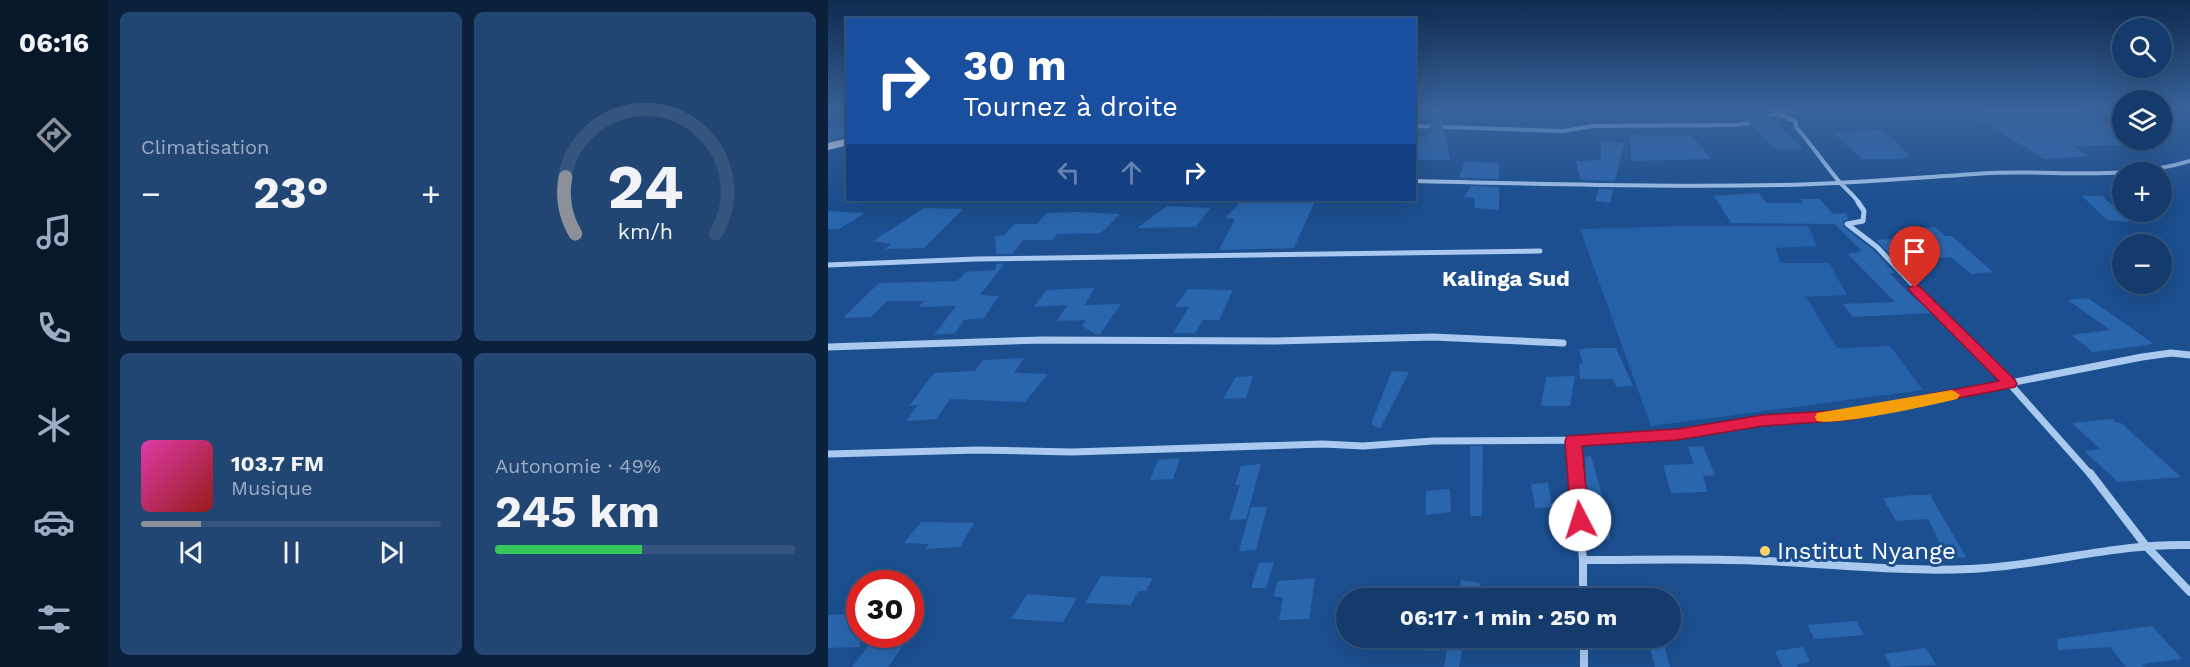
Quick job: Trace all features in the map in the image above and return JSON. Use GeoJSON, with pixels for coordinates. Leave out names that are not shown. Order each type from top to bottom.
{"type":"FeatureCollection","features":[{"type":"Feature","properties":{"kind":"highway"},"geometry":{"type":"LineString","coordinates":[[828,147],[846,141]]}},
{"type":"Feature","properties":{"kind":"street"},"geometry":{"type":"LineString","coordinates":[[1808,140],[1838,181],[1853,194],[1864,211],[1863,221],[1847,224],[1877,247],[1889,262],[2010,384],[2094,478],[2146,546],[2190,592]]}},
{"type":"Feature","properties":{"kind":"street"},"geometry":{"type":"LineString","coordinates":[[1416,181],[1696,186],[1785,185],[1995,173],[2136,171],[2164,169],[2190,161]]}},
{"type":"Feature","properties":{"kind":"street"},"geometry":{"type":"LineString","coordinates":[[828,265],[976,260],[1540,251]]}},
{"type":"Feature","properties":{"kind":"street"},"geometry":{"type":"LineString","coordinates":[[828,347],[1030,340],[1275,341],[1433,337],[1563,343]]}},
{"type":"Feature","properties":{"kind":"street"},"geometry":{"type":"LineString","coordinates":[[828,454],[978,450],[1072,452],[1323,444],[1362,446],[1463,440],[1573,441],[1677,435],[1763,420],[1847,415],[2142,357],[2171,353],[2190,355]]}},
{"type":"Feature","properties":{"kind":"street"},"geometry":{"type":"LineString","coordinates":[[1573,441],[1583,560],[1583,588]]}},
{"type":"Feature","properties":{"kind":"street"},"geometry":{"type":"LineString","coordinates":[[1583,560],[1762,561],[1966,569],[2003,567],[2146,546],[2190,545]]}},
{"type":"Feature","properties":{"kind":"street"},"geometry":{"type":"LineString","coordinates":[[1584,648],[1584,667]]}},
{"type":"Feature","properties":{"kind":"shaded area"},"geometry":{"type":"Polygon","coordinates":[[[1808,226],[1817,246],[1775,248],[1781,263],[1829,263],[1847,295],[1806,297],[1837,348],[1890,346],[1923,390],[1651,426],[1580,229],[1808,226]]]}},
{"type":"Feature","properties":{"kind":"building"},"geometry":{"type":"Polygon","coordinates":[[[1416,140],[1446,140],[1450,160],[1416,160],[1416,140]]]}},
{"type":"Feature","properties":{"kind":"building"},"geometry":{"type":"Polygon","coordinates":[[[1630,140],[1695,140],[1711,159],[1631,161],[1630,140]]]}},
{"type":"Feature","properties":{"kind":"building"},"geometry":{"type":"Polygon","coordinates":[[[1766,140],[1794,140],[1803,149],[1776,150],[1766,140]]]}},
{"type":"Feature","properties":{"kind":"building"},"geometry":{"type":"Polygon","coordinates":[[[1842,140],[1894,140],[1910,157],[1902,157],[1905,159],[1862,159],[1842,140]]]}},
{"type":"Feature","properties":{"kind":"building"},"geometry":{"type":"Polygon","coordinates":[[[2014,140],[2112,140],[2112,146],[2072,146],[2090,156],[2044,159],[2014,140]]]}},
{"type":"Feature","properties":{"kind":"building"},"geometry":{"type":"Polygon","coordinates":[[[1601,142],[1624,143],[1615,181],[1581,180],[1576,161],[1601,160],[1601,142]]]}},
{"type":"Feature","properties":{"kind":"building"},"geometry":{"type":"Polygon","coordinates":[[[1465,161],[1499,163],[1499,179],[1459,178],[1465,161]]]}},
{"type":"Feature","properties":{"kind":"building"},"geometry":{"type":"Polygon","coordinates":[[[1471,186],[1499,187],[1499,210],[1475,208],[1474,198],[1464,197],[1471,186]]]}},
{"type":"Feature","properties":{"kind":"building"},"geometry":{"type":"Polygon","coordinates":[[[1599,189],[1613,189],[1610,203],[1595,201],[1599,189]]]}},
{"type":"Feature","properties":{"kind":"building"},"geometry":{"type":"Polygon","coordinates":[[[1759,193],[1766,203],[1803,203],[1800,199],[1820,199],[1833,214],[1845,213],[1849,219],[1843,221],[1844,227],[1874,251],[1895,273],[1889,273],[1932,313],[1853,317],[1843,304],[1895,302],[1848,254],[1862,251],[1835,224],[1731,223],[1714,196],[1759,193]]]}},
{"type":"Feature","properties":{"kind":"building"},"geometry":{"type":"Polygon","coordinates":[[[2082,196],[2102,196],[2112,205],[2112,220],[2107,220],[2082,196]]]}},
{"type":"Feature","properties":{"kind":"building"},"geometry":{"type":"Polygon","coordinates":[[[1247,201],[1315,201],[1294,248],[1219,250],[1235,219],[1225,218],[1240,203],[1247,201]]]}},
{"type":"Feature","properties":{"kind":"building"},"geometry":{"type":"Polygon","coordinates":[[[1167,206],[1210,208],[1196,227],[1137,228],[1167,206]]]}},
{"type":"Feature","properties":{"kind":"building"},"geometry":{"type":"Polygon","coordinates":[[[924,208],[963,209],[924,248],[885,249],[891,244],[873,241],[924,208]]]}},
{"type":"Feature","properties":{"kind":"building"},"geometry":{"type":"Polygon","coordinates":[[[828,211],[865,213],[839,229],[828,229],[828,211]]]}},
{"type":"Feature","properties":{"kind":"building"},"geometry":{"type":"Polygon","coordinates":[[[1047,213],[1120,214],[1101,233],[1057,234],[1052,240],[1023,240],[1012,254],[996,254],[995,236],[1004,235],[1015,224],[1037,224],[1047,213]]]}},
{"type":"Feature","properties":{"kind":"building"},"geometry":{"type":"Polygon","coordinates":[[[1935,227],[1946,236],[1952,236],[1993,272],[1971,274],[1951,257],[1905,260],[1917,272],[1907,272],[1876,240],[1906,238],[1897,230],[1935,227]]]}},
{"type":"Feature","properties":{"kind":"building"},"geometry":{"type":"Polygon","coordinates":[[[1005,263],[980,295],[999,296],[984,318],[964,320],[955,333],[934,335],[956,306],[918,307],[925,301],[887,301],[871,317],[843,318],[879,283],[957,281],[966,272],[996,270],[996,264],[1005,263]]]}},
{"type":"Feature","properties":{"kind":"building"},"geometry":{"type":"Polygon","coordinates":[[[1094,288],[1085,305],[1121,304],[1100,334],[1095,334],[1082,326],[1086,320],[1057,321],[1067,305],[1034,307],[1046,290],[1094,288]]]}},
{"type":"Feature","properties":{"kind":"building"},"geometry":{"type":"Polygon","coordinates":[[[1188,289],[1233,290],[1219,320],[1203,320],[1195,333],[1173,333],[1189,307],[1175,307],[1188,289]]]}},
{"type":"Feature","properties":{"kind":"building"},"geometry":{"type":"Polygon","coordinates":[[[2088,298],[2154,344],[2093,352],[2071,335],[2110,330],[2068,300],[2088,298]]]}},
{"type":"Feature","properties":{"kind":"building"},"geometry":{"type":"Polygon","coordinates":[[[1616,348],[1633,386],[1616,387],[1613,379],[1580,379],[1579,364],[1583,364],[1579,349],[1616,348]]]}},
{"type":"Feature","properties":{"kind":"building"},"geometry":{"type":"Polygon","coordinates":[[[1024,358],[1014,373],[1048,374],[1025,402],[950,399],[936,419],[906,421],[918,405],[909,406],[934,373],[975,371],[983,360],[1024,358]]]}},
{"type":"Feature","properties":{"kind":"building"},"geometry":{"type":"Polygon","coordinates":[[[1392,371],[1409,372],[1380,429],[1371,424],[1392,371]]]}},
{"type":"Feature","properties":{"kind":"building"},"geometry":{"type":"Polygon","coordinates":[[[1253,376],[1246,398],[1223,399],[1236,377],[1253,376]]]}},
{"type":"Feature","properties":{"kind":"building"},"geometry":{"type":"Polygon","coordinates":[[[1575,376],[1570,406],[1541,406],[1546,377],[1575,376]]]}},
{"type":"Feature","properties":{"kind":"building"},"geometry":{"type":"Polygon","coordinates":[[[2112,419],[2116,423],[2121,423],[2181,477],[2118,482],[2084,451],[2100,449],[2072,423],[2112,419]]]}},
{"type":"Feature","properties":{"kind":"building"},"geometry":{"type":"Polygon","coordinates":[[[1470,446],[1483,446],[1482,516],[1470,516],[1470,446]]]}},
{"type":"Feature","properties":{"kind":"building"},"geometry":{"type":"Polygon","coordinates":[[[1703,446],[1715,475],[1703,476],[1708,492],[1671,493],[1663,465],[1694,464],[1688,447],[1703,446]]]}},
{"type":"Feature","properties":{"kind":"building"},"geometry":{"type":"Polygon","coordinates":[[[1591,456],[1607,513],[1610,539],[1591,539],[1587,494],[1585,494],[1583,481],[1586,480],[1585,457],[1591,456]]]}},
{"type":"Feature","properties":{"kind":"building"},"geometry":{"type":"Polygon","coordinates":[[[1180,458],[1173,479],[1150,480],[1158,460],[1180,458]]]}},
{"type":"Feature","properties":{"kind":"building"},"geometry":{"type":"Polygon","coordinates":[[[1261,464],[1246,519],[1229,520],[1240,485],[1235,485],[1241,466],[1261,464]]]}},
{"type":"Feature","properties":{"kind":"building"},"geometry":{"type":"Polygon","coordinates":[[[1548,483],[1552,507],[1535,508],[1531,484],[1548,483]]]}},
{"type":"Feature","properties":{"kind":"building"},"geometry":{"type":"Polygon","coordinates":[[[1450,489],[1451,512],[1426,515],[1426,491],[1450,489]]]}},
{"type":"Feature","properties":{"kind":"building"},"geometry":{"type":"Polygon","coordinates":[[[1930,495],[1966,557],[1939,559],[1931,546],[1941,545],[1928,519],[1896,521],[1883,498],[1930,495]]]}},
{"type":"Feature","properties":{"kind":"building"},"geometry":{"type":"Polygon","coordinates":[[[1251,507],[1267,507],[1256,550],[1239,551],[1251,507]]]}},
{"type":"Feature","properties":{"kind":"building"},"geometry":{"type":"Polygon","coordinates":[[[921,522],[974,523],[960,547],[925,549],[929,544],[904,543],[921,522]]]}},
{"type":"Feature","properties":{"kind":"building"},"geometry":{"type":"Polygon","coordinates":[[[1274,562],[1266,588],[1251,588],[1259,563],[1274,562]]]}},
{"type":"Feature","properties":{"kind":"building"},"geometry":{"type":"Polygon","coordinates":[[[1101,576],[1153,578],[1146,591],[1138,591],[1131,605],[1085,603],[1101,576]]]}},
{"type":"Feature","properties":{"kind":"building"},"geometry":{"type":"Polygon","coordinates":[[[1315,578],[1309,619],[1279,620],[1283,597],[1274,597],[1277,581],[1315,578]]]}},
{"type":"Feature","properties":{"kind":"building"},"geometry":{"type":"Polygon","coordinates":[[[1461,580],[1481,583],[1480,588],[1459,588],[1461,580]]]}},
{"type":"Feature","properties":{"kind":"building"},"geometry":{"type":"Polygon","coordinates":[[[1027,594],[1077,598],[1063,622],[1011,619],[1027,594]]]}},
{"type":"Feature","properties":{"kind":"building"},"geometry":{"type":"Polygon","coordinates":[[[846,614],[846,647],[828,648],[828,615],[846,614]]]}},
{"type":"Feature","properties":{"kind":"building"},"geometry":{"type":"Polygon","coordinates":[[[1856,621],[1864,635],[1814,639],[1808,625],[1856,621]]]}},
{"type":"Feature","properties":{"kind":"building"},"geometry":{"type":"Polygon","coordinates":[[[2152,626],[2182,659],[2142,664],[2145,667],[2126,667],[2110,647],[2058,650],[2057,639],[2152,626]]]}},
{"type":"Feature","properties":{"kind":"building"},"geometry":{"type":"Polygon","coordinates":[[[1803,647],[1810,662],[1796,664],[1798,667],[1782,667],[1775,651],[1803,647]]]}},
{"type":"Feature","properties":{"kind":"building"},"geometry":{"type":"Polygon","coordinates":[[[866,648],[901,648],[888,667],[852,667],[866,648]]]}},
{"type":"Feature","properties":{"kind":"building"},"geometry":{"type":"Polygon","coordinates":[[[1393,648],[1439,648],[1439,651],[1393,648]]]}},
{"type":"Feature","properties":{"kind":"building"},"geometry":{"type":"Polygon","coordinates":[[[1447,648],[1462,648],[1459,667],[1444,667],[1447,648]]]}},
{"type":"Feature","properties":{"kind":"building"},"geometry":{"type":"Polygon","coordinates":[[[1650,648],[1665,648],[1670,667],[1655,667],[1650,648]]]}},
{"type":"Feature","properties":{"kind":"building"},"geometry":{"type":"Polygon","coordinates":[[[1926,648],[1936,665],[1891,667],[1884,654],[1926,648]]]}},
{"type":"Feature","properties":{"kind":"slow traffic"},"geometry":{"type":"LineString","coordinates":[[1823,417],[1847,415],[1952,395]]}},
{"type":"Feature","properties":{"kind":"place","name":"Institut Nyange"},"geometry":{"type":"Point","coordinates":[1765,551]}},
{"type":"Feature","properties":{"kind":"district","name":"Kalinga Sud"},"geometry":{"type":"Point","coordinates":[1506,278]}},
{"type":"Feature","properties":{"kind":"route"},"geometry":{"type":"LineString","coordinates":[[1580,520],[1573,441],[1677,435],[1763,420],[1847,415],[2010,384],[1915,288]]}}]}
